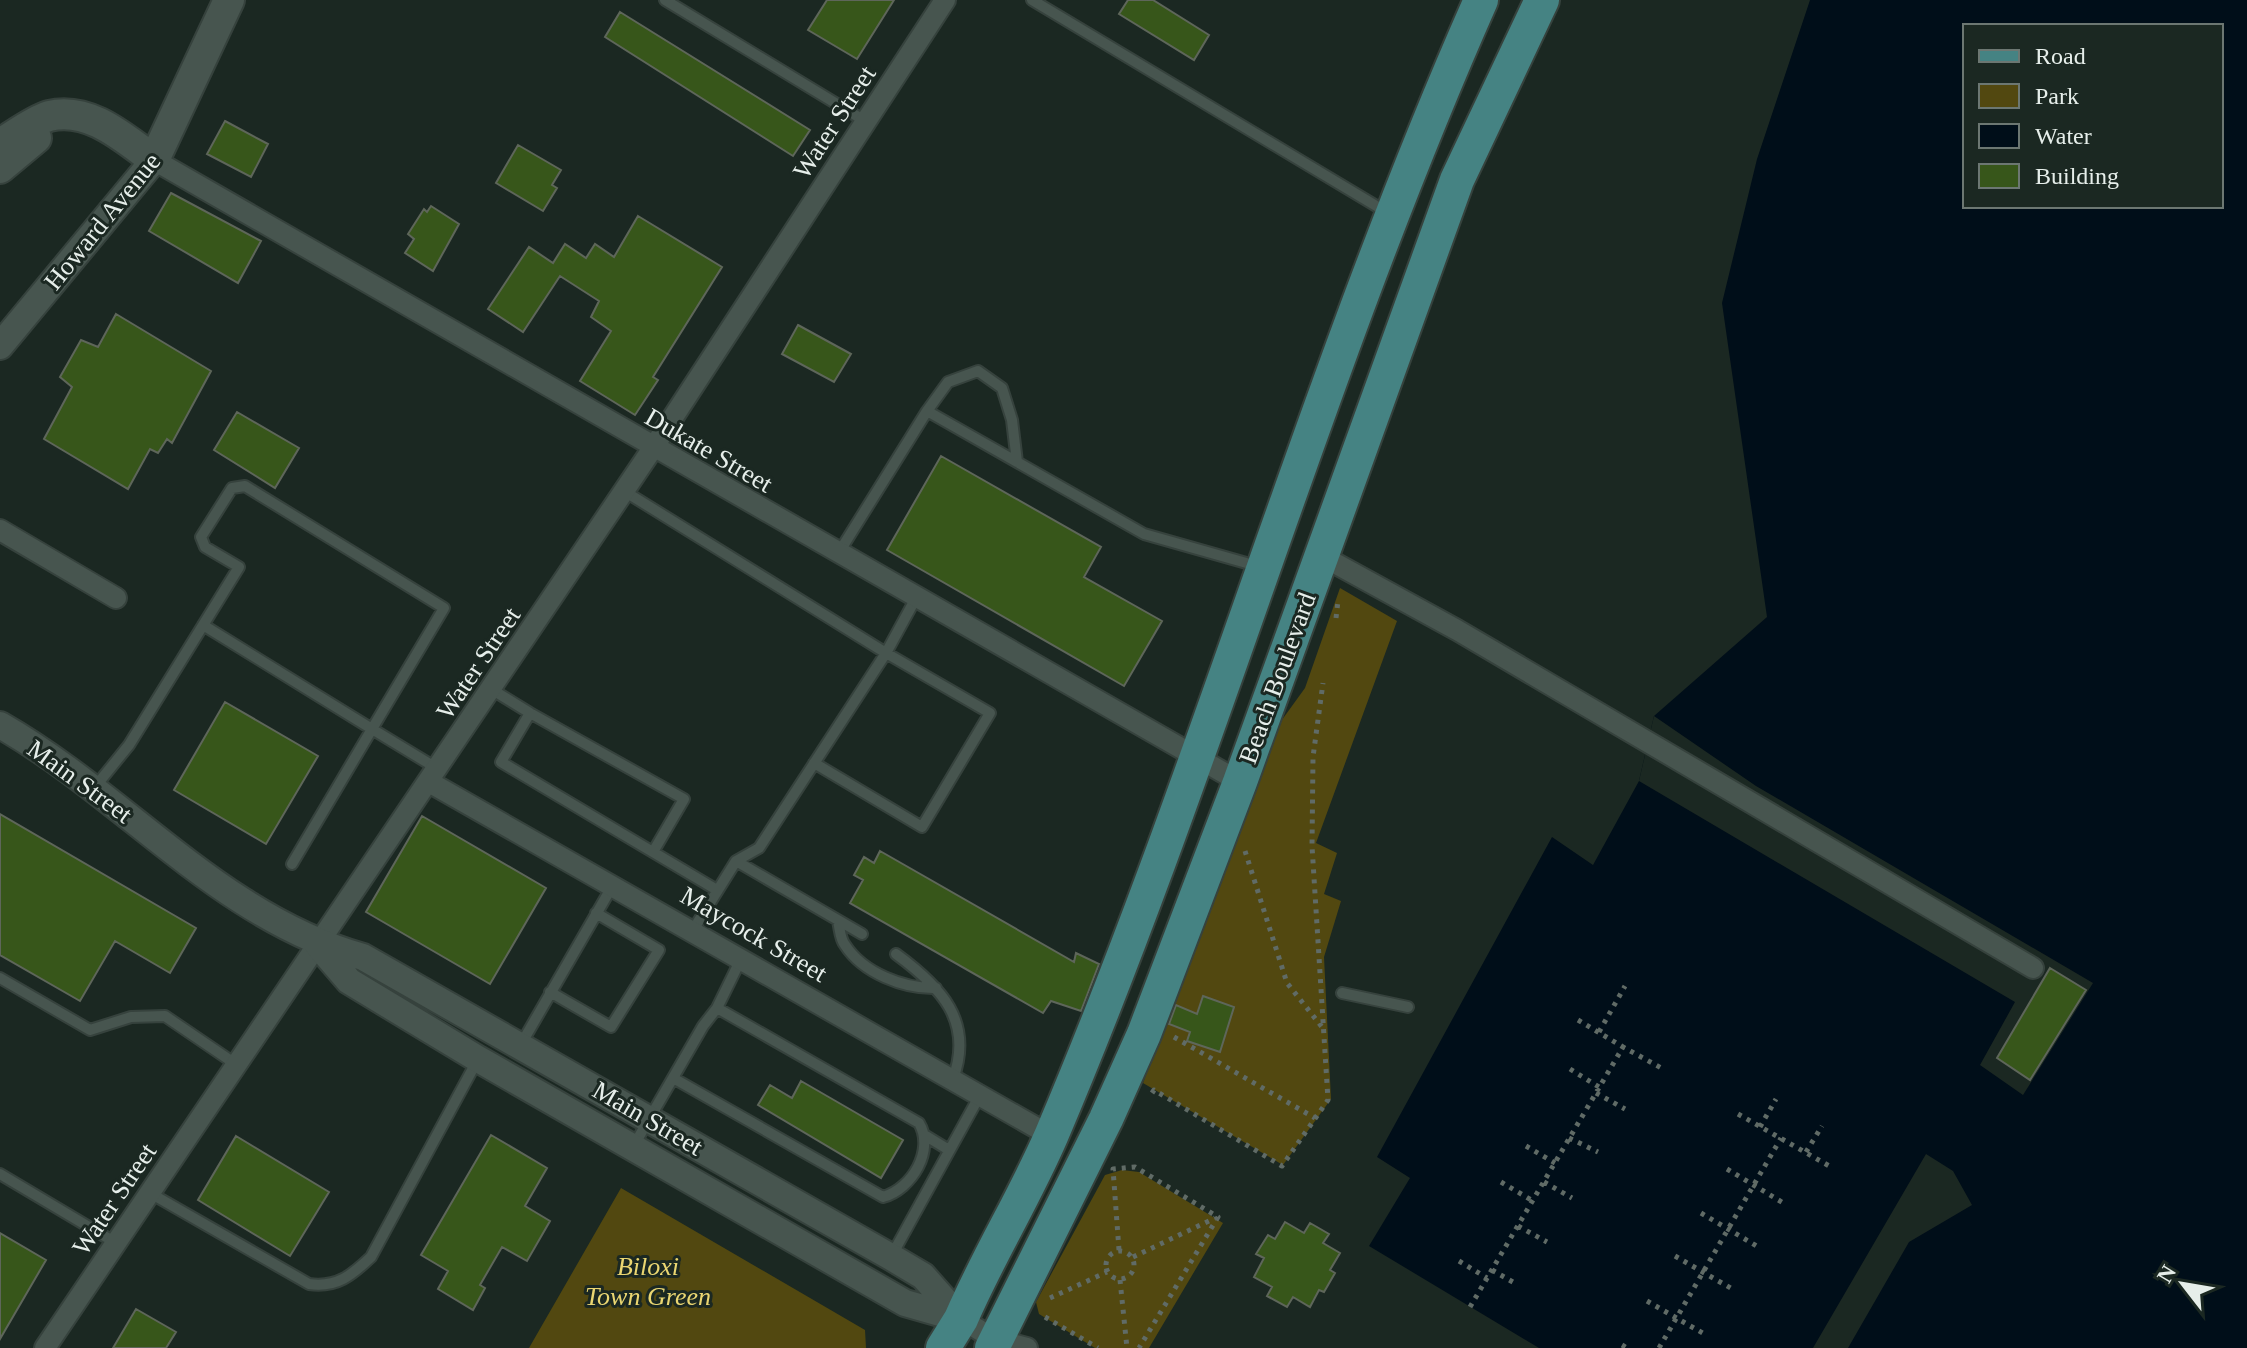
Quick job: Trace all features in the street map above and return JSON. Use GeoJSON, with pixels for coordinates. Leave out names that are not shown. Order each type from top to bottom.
{"type":"FeatureCollection","features":[{"type":"Feature","properties":{"kind":"main road","name":"Howard Avenue"},"geometry":{"type":"LineString","coordinates":[[154,160],[229,0]]}},
{"type":"Feature","properties":{"kind":"main road","name":"Beach Boulevard"},"geometry":{"type":"LineString","coordinates":[[943,1348],[961,1319],[986,1261],[1051,1136],[1195,759],[1390,214],[1481,0]]}},
{"type":"Feature","properties":{"kind":"main road","name":"Beach Boulevard"},"geometry":{"type":"LineString","coordinates":[[1005,1345],[1144,1034],[1240,782],[1457,180],[1542,0]]}},
{"type":"Feature","properties":{"kind":"main road"},"geometry":{"type":"LineString","coordinates":[[0,144],[48,116],[81,114],[119,134],[154,160]]}},
{"type":"Feature","properties":{"kind":"main road"},"geometry":{"type":"LineString","coordinates":[[0,168],[31,140],[55,130],[79,129],[111,147],[154,160]]}},
{"type":"Feature","properties":{"kind":"street","name":"Water Street"},"geometry":{"type":"LineString","coordinates":[[45,1348],[653,448],[945,0]]}},
{"type":"Feature","properties":{"kind":"street","name":"Howard Avenue"},"geometry":{"type":"LineString","coordinates":[[0,346],[154,160]]}},
{"type":"Feature","properties":{"kind":"street","name":"Dukate Street"},"geometry":{"type":"LineString","coordinates":[[154,160],[1195,759],[1240,782]]}},
{"type":"Feature","properties":{"kind":"street"},"geometry":{"type":"LineString","coordinates":[[0,530],[116,598]]}},
{"type":"Feature","properties":{"kind":"street"},"geometry":{"type":"LineString","coordinates":[[1320,555],[1457,630],[2033,968]]}},
{"type":"Feature","properties":{"kind":"street","name":"Main Street"},"geometry":{"type":"LineString","coordinates":[[0,725],[48,753],[95,787],[202,876],[318,945],[363,957],[891,1257],[923,1276],[961,1319]]}},
{"type":"Feature","properties":{"kind":"street","name":"Maycock Street"},"geometry":{"type":"LineString","coordinates":[[434,775],[613,885],[1051,1136]]}},
{"type":"Feature","properties":{"kind":"street","name":"Main Street"},"geometry":{"type":"LineString","coordinates":[[318,945],[349,981],[632,1149],[905,1303],[961,1319],[1005,1345]]}},
{"type":"Feature","properties":{"kind":"lane"},"geometry":{"type":"LineString","coordinates":[[665,0],[865,121]]}},
{"type":"Feature","properties":{"kind":"lane"},"geometry":{"type":"LineString","coordinates":[[1032,0],[1390,214]]}},
{"type":"Feature","properties":{"kind":"lane"},"geometry":{"type":"LineString","coordinates":[[838,554],[948,382],[978,371],[1002,388],[1012,420],[1017,462]]}},
{"type":"Feature","properties":{"kind":"lane"},"geometry":{"type":"LineString","coordinates":[[927,411],[1144,534],[1263,568]]}},
{"type":"Feature","properties":{"kind":"lane"},"geometry":{"type":"LineString","coordinates":[[95,787],[129,745],[239,567],[205,547],[201,537],[232,488],[245,486],[444,608],[292,864]]}},
{"type":"Feature","properties":{"kind":"lane"},"geometry":{"type":"LineString","coordinates":[[624,491],[886,653],[990,713],[922,827],[814,763]]}},
{"type":"Feature","properties":{"kind":"lane"},"geometry":{"type":"LineString","coordinates":[[693,930],[736,861],[759,848],[886,653],[916,598]]}},
{"type":"Feature","properties":{"kind":"lane"},"geometry":{"type":"LineString","coordinates":[[203,625],[372,729],[434,775]]}},
{"type":"Feature","properties":{"kind":"lane"},"geometry":{"type":"LineString","coordinates":[[491,689],[684,799],[653,852]]}},
{"type":"Feature","properties":{"kind":"lane"},"geometry":{"type":"LineString","coordinates":[[530,713],[501,762],[717,890]]}},
{"type":"Feature","properties":{"kind":"lane"},"geometry":{"type":"LineString","coordinates":[[736,861],[862,934]]}},
{"type":"Feature","properties":{"kind":"lane"},"geometry":{"type":"LineString","coordinates":[[520,1046],[613,885]]}},
{"type":"Feature","properties":{"kind":"lane"},"geometry":{"type":"LineString","coordinates":[[550,992],[611,1027],[659,950],[596,913]]}},
{"type":"Feature","properties":{"kind":"lane"},"geometry":{"type":"LineString","coordinates":[[838,921],[843,943],[856,959],[913,989],[936,988]]}},
{"type":"Feature","properties":{"kind":"lane"},"geometry":{"type":"LineString","coordinates":[[896,954],[927,977],[936,988],[962,1037],[963,1054],[953,1079]]}},
{"type":"Feature","properties":{"kind":"lane"},"geometry":{"type":"LineString","coordinates":[[632,1149],[717,1008],[742,957]]}},
{"type":"Feature","properties":{"kind":"lane"},"geometry":{"type":"LineString","coordinates":[[0,978],[90,1030],[131,1017],[165,1016],[237,1065]]}},
{"type":"Feature","properties":{"kind":"lane"},"geometry":{"type":"LineString","coordinates":[[1342,993],[1408,1007]]}},
{"type":"Feature","properties":{"kind":"lane"},"geometry":{"type":"LineString","coordinates":[[717,1008],[919,1123],[926,1136],[949,1150]]}},
{"type":"Feature","properties":{"kind":"lane"},"geometry":{"type":"LineString","coordinates":[[150,1193],[309,1284],[326,1286],[349,1278],[371,1257],[478,1059]]}},
{"type":"Feature","properties":{"kind":"lane"},"geometry":{"type":"LineString","coordinates":[[673,1078],[883,1197],[894,1194],[908,1180],[924,1156],[926,1136]]}},
{"type":"Feature","properties":{"kind":"lane"},"geometry":{"type":"LineString","coordinates":[[891,1257],[980,1095]]}},
{"type":"Feature","properties":{"kind":"lane"},"geometry":{"type":"LineString","coordinates":[[0,1174],[116,1243]]}},
{"type":"Feature","properties":{"kind":"path"},"geometry":{"type":"LineString","coordinates":[[1147,1102],[1154,1090],[1282,1166],[1328,1100],[1312,846],[1313,757],[1323,683]]}},
{"type":"Feature","properties":{"kind":"path"},"geometry":{"type":"LineString","coordinates":[[1245,850],[1287,983],[1323,1029]]}},
{"type":"Feature","properties":{"kind":"path"},"geometry":{"type":"LineString","coordinates":[[1599,1032],[1625,986]]}},
{"type":"Feature","properties":{"kind":"path"},"geometry":{"type":"LineString","coordinates":[[1578,1020],[1665,1070]]}},
{"type":"Feature","properties":{"kind":"path"},"geometry":{"type":"LineString","coordinates":[[1165,1032],[1315,1118]]}},
{"type":"Feature","properties":{"kind":"path"},"geometry":{"type":"LineString","coordinates":[[1470,1307],[1623,1047]]}},
{"type":"Feature","properties":{"kind":"path"},"geometry":{"type":"LineString","coordinates":[[1570,1069],[1625,1109]]}},
{"type":"Feature","properties":{"kind":"path"},"geometry":{"type":"LineString","coordinates":[[1760,1127],[1776,1099]]}},
{"type":"Feature","properties":{"kind":"path"},"geometry":{"type":"LineString","coordinates":[[1738,1114],[1831,1167]]}},
{"type":"Feature","properties":{"kind":"path"},"geometry":{"type":"LineString","coordinates":[[1806,1152],[1822,1126]]}},
{"type":"Feature","properties":{"kind":"path"},"geometry":{"type":"LineString","coordinates":[[1569,1138],[1598,1152]]}},
{"type":"Feature","properties":{"kind":"path"},"geometry":{"type":"LineString","coordinates":[[1659,1348],[1781,1138]]}},
{"type":"Feature","properties":{"kind":"path"},"geometry":{"type":"LineString","coordinates":[[1526,1146],[1555,1163]]}},
{"type":"Feature","properties":{"kind":"path"},"geometry":{"type":"LineString","coordinates":[[1119,1250],[1113,1169],[1135,1167],[1218,1217]]}},
{"type":"Feature","properties":{"kind":"path"},"geometry":{"type":"LineString","coordinates":[[1727,1169],[1785,1204]]}},
{"type":"Feature","properties":{"kind":"path"},"geometry":{"type":"LineString","coordinates":[[1501,1182],[1533,1201]]}},
{"type":"Feature","properties":{"kind":"path"},"geometry":{"type":"LineString","coordinates":[[1544,1182],[1572,1198]]}},
{"type":"Feature","properties":{"kind":"path"},"geometry":{"type":"LineString","coordinates":[[1701,1213],[1760,1248]]}},
{"type":"Feature","properties":{"kind":"path"},"geometry":{"type":"LineString","coordinates":[[1133,1257],[1218,1217]]}},
{"type":"Feature","properties":{"kind":"path"},"geometry":{"type":"LineString","coordinates":[[1139,1348],[1218,1217]]}},
{"type":"Feature","properties":{"kind":"path"},"geometry":{"type":"LineString","coordinates":[[1518,1226],[1547,1242]]}},
{"type":"Feature","properties":{"kind":"path"},"geometry":{"type":"LineString","coordinates":[[1119,1250],[1133,1257]]}},
{"type":"Feature","properties":{"kind":"path"},"geometry":{"type":"LineString","coordinates":[[1107,1272],[1107,1257],[1119,1250]]}},
{"type":"Feature","properties":{"kind":"path"},"geometry":{"type":"LineString","coordinates":[[1675,1256],[1734,1290]]}},
{"type":"Feature","properties":{"kind":"path"},"geometry":{"type":"LineString","coordinates":[[1120,1280],[1133,1272],[1133,1257]]}},
{"type":"Feature","properties":{"kind":"path"},"geometry":{"type":"LineString","coordinates":[[1459,1261],[1487,1278]]}},
{"type":"Feature","properties":{"kind":"path"},"geometry":{"type":"LineString","coordinates":[[1492,1270],[1518,1285]]}},
{"type":"Feature","properties":{"kind":"path"},"geometry":{"type":"LineString","coordinates":[[1107,1272],[1120,1280]]}},
{"type":"Feature","properties":{"kind":"path"},"geometry":{"type":"LineString","coordinates":[[1036,1304],[1107,1272]]}},
{"type":"Feature","properties":{"kind":"path"},"geometry":{"type":"LineString","coordinates":[[1120,1280],[1127,1348]]}},
{"type":"Feature","properties":{"kind":"path"},"geometry":{"type":"LineString","coordinates":[[1647,1301],[1706,1335]]}},
{"type":"Feature","properties":{"kind":"path"},"geometry":{"type":"LineString","coordinates":[[1045,1317],[1098,1348]]}},
{"type":"Feature","properties":{"kind":"green space"},"geometry":{"type":"Polygon","coordinates":[[[1340,588],[1397,621],[1316,843],[1337,853],[1324,894],[1341,901],[1324,957],[1331,1099],[1283,1165],[1143,1083],[1271,735],[1305,688],[1340,588]]]}},
{"type":"Feature","properties":{"kind":"green space"},"geometry":{"type":"Polygon","coordinates":[[[1122,1170],[1139,1172],[1223,1223],[1149,1348],[1095,1348],[1039,1314],[1036,1302],[1105,1175],[1122,1170]]]}},
{"type":"Feature","properties":{"kind":"green space","name":"Biloxi Town Green"},"geometry":{"type":"Polygon","coordinates":[[[621,1188],[865,1330],[866,1348],[529,1348],[621,1188]]]}},
{"type":"Feature","properties":{"kind":"water"},"geometry":{"type":"Polygon","coordinates":[[[1810,0],[2247,0],[2247,1348],[1539,1348],[1369,1246],[1410,1178],[1377,1157],[1552,837],[1593,865],[1639,781],[1654,716],[1767,617],[1722,303],[1757,159],[1810,0]]]}},
{"type":"Feature","properties":{"kind":"pier"},"geometry":{"type":"Polygon","coordinates":[[[1654,716],[1756,786],[2093,983],[2023,1095],[1980,1065],[2015,1002],[1639,781],[1654,716]]]}},
{"type":"Feature","properties":{"kind":"pier"},"geometry":{"type":"Polygon","coordinates":[[[1926,1154],[1953,1171],[1972,1205],[1909,1242],[1848,1348],[1813,1348],[1926,1154]]]}},
{"type":"Feature","properties":{"kind":"building"},"geometry":{"type":"Polygon","coordinates":[[[827,0],[894,0],[857,59],[808,30],[827,0]]]}},
{"type":"Feature","properties":{"kind":"building"},"geometry":{"type":"Polygon","coordinates":[[[1128,0],[1153,0],[1209,35],[1194,60],[1119,14],[1128,0]]]}},
{"type":"Feature","properties":{"kind":"building"},"geometry":{"type":"Polygon","coordinates":[[[620,12],[810,130],[793,156],[605,37],[620,12]]]}},
{"type":"Feature","properties":{"kind":"building"},"geometry":{"type":"Polygon","coordinates":[[[225,121],[268,144],[251,177],[207,154],[225,121]]]}},
{"type":"Feature","properties":{"kind":"building"},"geometry":{"type":"Polygon","coordinates":[[[518,145],[561,170],[552,185],[557,188],[543,211],[496,183],[518,145]]]}},
{"type":"Feature","properties":{"kind":"building"},"geometry":{"type":"Polygon","coordinates":[[[171,193],[261,241],[238,283],[149,231],[171,193]]]}},
{"type":"Feature","properties":{"kind":"building"},"geometry":{"type":"Polygon","coordinates":[[[431,206],[459,224],[433,271],[405,253],[414,239],[408,234],[424,209],[427,212],[431,206]]]}},
{"type":"Feature","properties":{"kind":"building"},"geometry":{"type":"Polygon","coordinates":[[[638,216],[722,267],[653,377],[658,380],[635,415],[580,381],[611,331],[591,317],[599,301],[560,276],[523,332],[488,309],[529,247],[553,263],[565,244],[586,258],[595,244],[614,257],[638,216]]]}},
{"type":"Feature","properties":{"kind":"building"},"geometry":{"type":"Polygon","coordinates":[[[116,314],[211,371],[172,443],[167,439],[158,453],[150,449],[128,489],[44,439],[72,387],[60,377],[81,340],[98,347],[116,314]]]}},
{"type":"Feature","properties":{"kind":"building"},"geometry":{"type":"Polygon","coordinates":[[[798,325],[851,354],[834,382],[782,354],[798,325]]]}},
{"type":"Feature","properties":{"kind":"building"},"geometry":{"type":"Polygon","coordinates":[[[237,412],[299,448],[275,488],[214,450],[237,412]]]}},
{"type":"Feature","properties":{"kind":"building"},"geometry":{"type":"Polygon","coordinates":[[[941,456],[1101,547],[1084,577],[1162,621],[1124,686],[887,550],[941,456]]]}},
{"type":"Feature","properties":{"kind":"building"},"geometry":{"type":"Polygon","coordinates":[[[225,702],[318,756],[266,844],[174,790],[225,702]]]}},
{"type":"Feature","properties":{"kind":"building"},"geometry":{"type":"Polygon","coordinates":[[[0,814],[196,928],[170,973],[115,941],[80,1001],[0,955],[0,814]]]}},
{"type":"Feature","properties":{"kind":"building"},"geometry":{"type":"Polygon","coordinates":[[[422,816],[546,888],[490,984],[366,912],[422,816]]]}},
{"type":"Feature","properties":{"kind":"building"},"geometry":{"type":"Polygon","coordinates":[[[880,851],[1074,962],[1076,953],[1099,964],[1081,1011],[1051,1001],[1043,1013],[850,903],[863,880],[854,875],[864,857],[874,863],[880,851]]]}},
{"type":"Feature","properties":{"kind":"building"},"geometry":{"type":"Polygon","coordinates":[[[2050,968],[2086,990],[2030,1080],[1997,1058],[2050,968]]]}},
{"type":"Feature","properties":{"kind":"building"},"geometry":{"type":"Polygon","coordinates":[[[1203,996],[1234,1007],[1220,1052],[1187,1041],[1190,1032],[1169,1024],[1176,1005],[1197,1014],[1203,996]]]}},
{"type":"Feature","properties":{"kind":"building"},"geometry":{"type":"Polygon","coordinates":[[[801,1081],[903,1140],[881,1178],[758,1105],[770,1085],[792,1098],[801,1081]]]}},
{"type":"Feature","properties":{"kind":"building"},"geometry":{"type":"Polygon","coordinates":[[[491,1135],[547,1168],[525,1206],[550,1221],[527,1261],[502,1247],[480,1285],[485,1288],[473,1310],[438,1289],[448,1271],[421,1255],[491,1135]]]}},
{"type":"Feature","properties":{"kind":"building"},"geometry":{"type":"Polygon","coordinates":[[[236,1136],[329,1192],[290,1256],[198,1200],[236,1136]]]}},
{"type":"Feature","properties":{"kind":"building"},"geometry":{"type":"Polygon","coordinates":[[[1285,1222],[1304,1233],[1310,1223],[1329,1234],[1323,1243],[1340,1253],[1330,1270],[1335,1273],[1324,1292],[1319,1290],[1310,1307],[1293,1297],[1287,1307],[1267,1296],[1272,1287],[1254,1277],[1264,1258],[1256,1254],[1268,1235],[1275,1239],[1285,1222]]]}},
{"type":"Feature","properties":{"kind":"building"},"geometry":{"type":"Polygon","coordinates":[[[0,1233],[46,1260],[0,1339],[0,1233]]]}},
{"type":"Feature","properties":{"kind":"building"},"geometry":{"type":"Polygon","coordinates":[[[136,1309],[176,1332],[166,1348],[113,1348],[136,1309]]]}}]}
